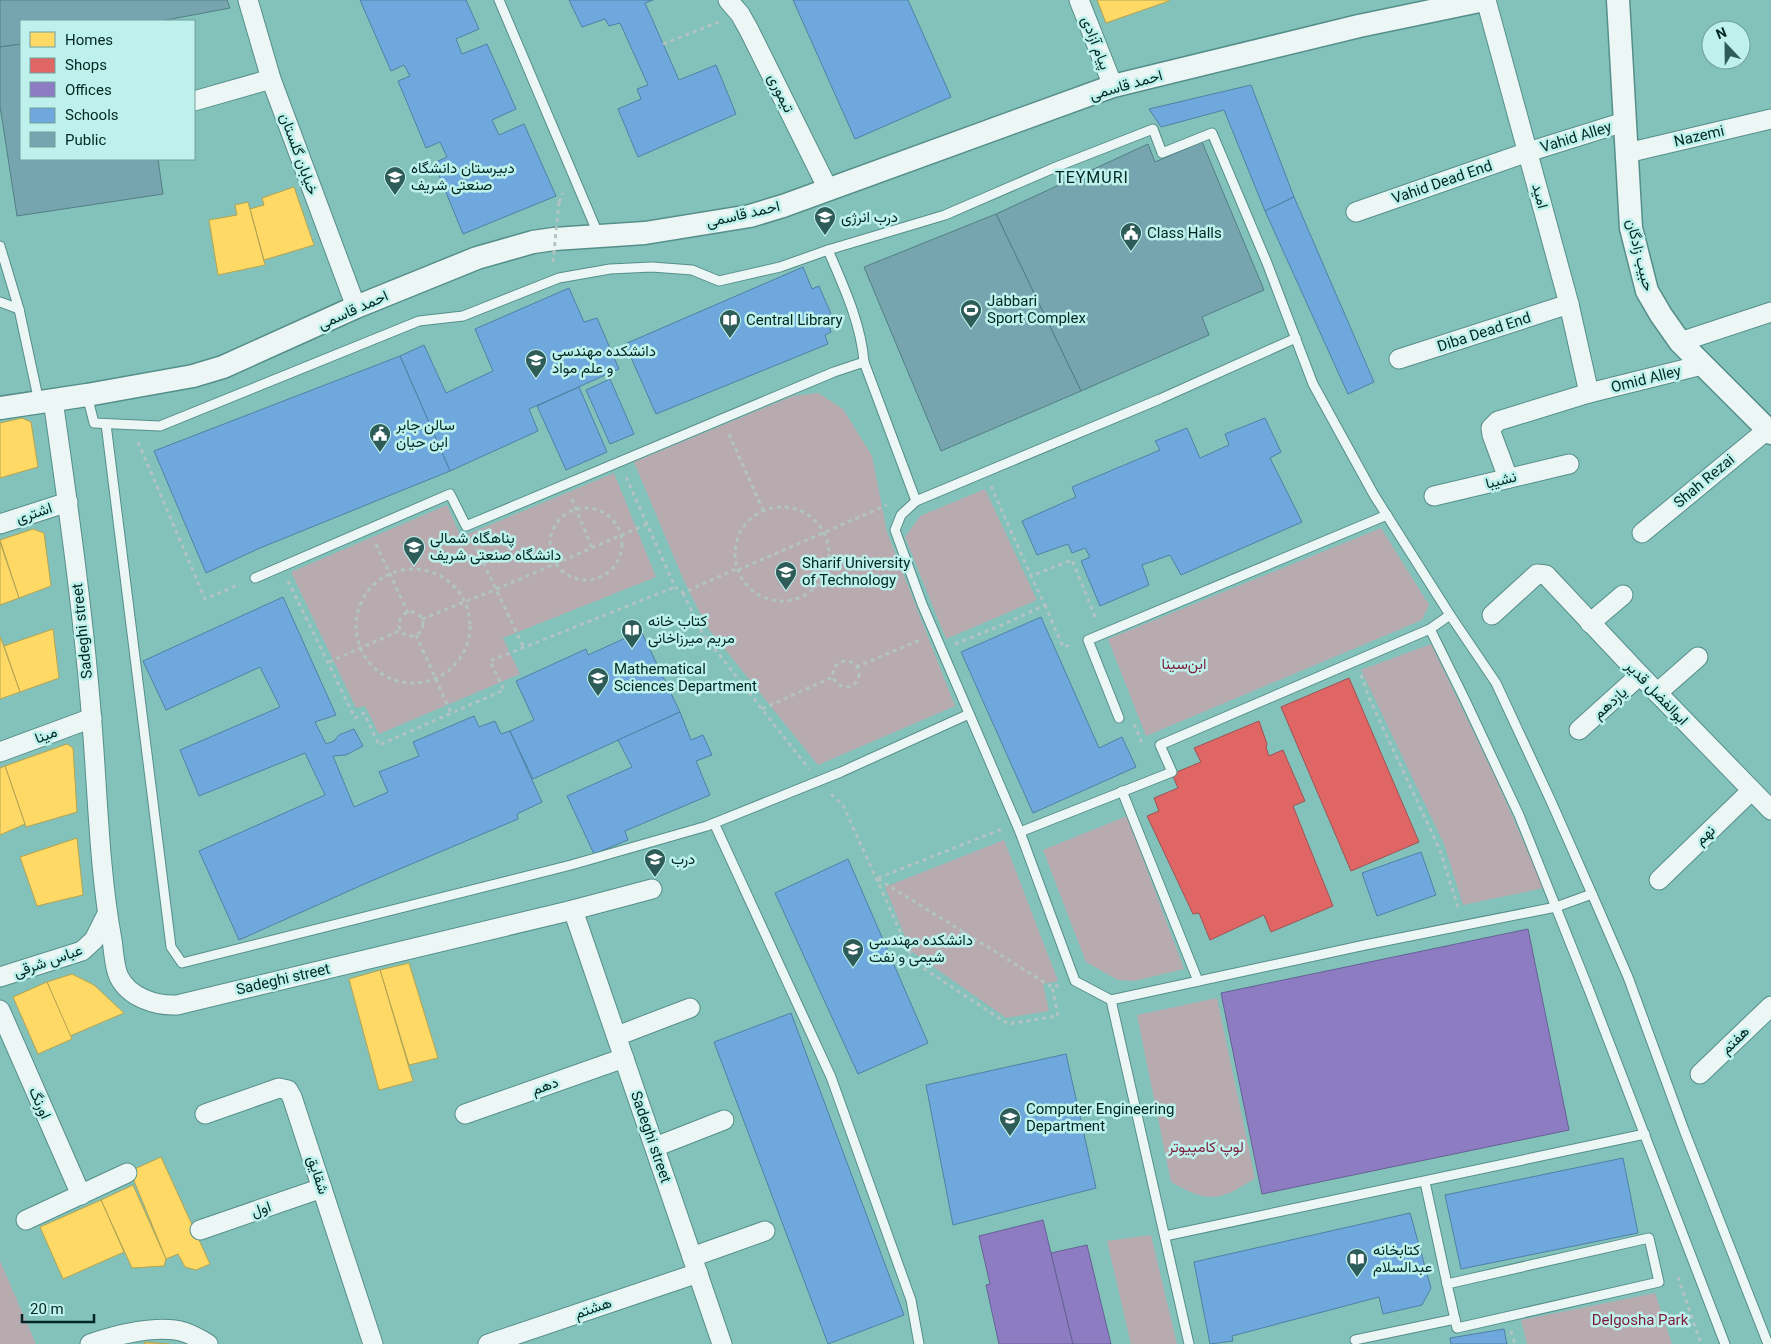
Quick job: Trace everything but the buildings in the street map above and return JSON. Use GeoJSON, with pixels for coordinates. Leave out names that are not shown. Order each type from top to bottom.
{"type":"FeatureCollection","features":[{"type":"Feature","properties":{"kind":"street","name":"خیابان گلستان"},"geometry":{"type":"LineString","coordinates":[[248,0],[272,79],[356,307]]}},
{"type":"Feature","properties":{"kind":"street","name":"پیام آزادی"},"geometry":{"type":"LineString","coordinates":[[1079,0],[1113,86]]}},
{"type":"Feature","properties":{"kind":"street","name":"احمد قاسمی"},"geometry":{"type":"LineString","coordinates":[[0,408],[193,376],[223,367],[356,307],[486,256],[533,242],[645,233],[750,216],[1113,86],[1359,26],[1485,0]]}},
{"type":"Feature","properties":{"kind":"street","name":"امید"},"geometry":{"type":"LineString","coordinates":[[1485,0],[1569,304],[1590,393]]}},
{"type":"Feature","properties":{"kind":"street","name":"حبیب زادگان"},"geometry":{"type":"LineString","coordinates":[[1618,0],[1630,228],[1647,291],[1680,342],[1769,431]]}},
{"type":"Feature","properties":{"kind":"street","name":"تیموری"},"geometry":{"type":"LineString","coordinates":[[734,7],[822,191]]}},
{"type":"Feature","properties":{"kind":"street"},"geometry":{"type":"LineString","coordinates":[[195,101],[272,79]]}},
{"type":"Feature","properties":{"kind":"street","name":"Nazemi"},"geometry":{"type":"LineString","coordinates":[[1626,153],[1771,119]]}},
{"type":"Feature","properties":{"kind":"street","name":"Vahid Alley"},"geometry":{"type":"LineString","coordinates":[[1528,152],[1624,122]]}},
{"type":"Feature","properties":{"kind":"street","name":"Vahid Dead End"},"geometry":{"type":"LineString","coordinates":[[1356,212],[1528,152]]}},
{"type":"Feature","properties":{"kind":"street","name":"Diba Dead End"},"geometry":{"type":"LineString","coordinates":[[1399,359],[1569,304]]}},
{"type":"Feature","properties":{"kind":"street"},"geometry":{"type":"LineString","coordinates":[[1680,342],[1771,312]]}},
{"type":"Feature","properties":{"kind":"street","name":"Omid Alley"},"geometry":{"type":"LineString","coordinates":[[1508,478],[1492,435],[1491,428],[1498,421],[1590,393],[1702,365]]}},
{"type":"Feature","properties":{"kind":"street","name":"Sadeghi street"},"geometry":{"type":"LineString","coordinates":[[46,401],[68,502],[92,718],[107,914],[118,974],[125,988],[140,997],[164,1006],[177,1005],[574,910],[722,1344]]}},
{"type":"Feature","properties":{"kind":"street","name":"Shah Rezai"},"geometry":{"type":"LineString","coordinates":[[1642,533],[1769,431]]}},
{"type":"Feature","properties":{"kind":"street","name":"نشیبا"},"geometry":{"type":"LineString","coordinates":[[1434,496],[1569,464]]}},
{"type":"Feature","properties":{"kind":"street","name":"اشتری"},"geometry":{"type":"LineString","coordinates":[[0,524],[68,502]]}},
{"type":"Feature","properties":{"kind":"street","name":"ابوالفضل قدیر"},"geometry":{"type":"LineString","coordinates":[[1492,614],[1537,574],[1546,575],[1771,810]]}},
{"type":"Feature","properties":{"kind":"street"},"geometry":{"type":"LineString","coordinates":[[1590,623],[1623,595]]}},
{"type":"Feature","properties":{"kind":"street"},"geometry":{"type":"LineString","coordinates":[[1657,693],[1698,657]]}},
{"type":"Feature","properties":{"kind":"street","name":"یازدهم"},"geometry":{"type":"LineString","coordinates":[[1580,730],[1640,675]]}},
{"type":"Feature","properties":{"kind":"street","name":"مینا"},"geometry":{"type":"LineString","coordinates":[[0,752],[92,718]]}},
{"type":"Feature","properties":{"kind":"street","name":"نهم"},"geometry":{"type":"LineString","coordinates":[[1659,880],[1751,791]]}},
{"type":"Feature","properties":{"kind":"street"},"geometry":{"type":"LineString","coordinates":[[574,910],[652,889]]}},
{"type":"Feature","properties":{"kind":"street","name":"عباس شرقی"},"geometry":{"type":"LineString","coordinates":[[0,977],[82,951],[94,940],[107,914]]}},
{"type":"Feature","properties":{"kind":"street","name":"هفتم"},"geometry":{"type":"LineString","coordinates":[[1700,1074],[1771,1006]]}},
{"type":"Feature","properties":{"kind":"street"},"geometry":{"type":"LineString","coordinates":[[617,1036],[690,1008]]}},
{"type":"Feature","properties":{"kind":"street","name":"اورنگ"},"geometry":{"type":"LineString","coordinates":[[0,1010],[80,1195]]}},
{"type":"Feature","properties":{"kind":"street","name":"دهم"},"geometry":{"type":"LineString","coordinates":[[466,1114],[624,1058]]}},
{"type":"Feature","properties":{"kind":"street","name":"شقایق"},"geometry":{"type":"LineString","coordinates":[[205,1114],[279,1088],[288,1090],[292,1097],[374,1344]]}},
{"type":"Feature","properties":{"kind":"street"},"geometry":{"type":"LineString","coordinates":[[655,1147],[724,1120]]}},
{"type":"Feature","properties":{"kind":"street"},"geometry":{"type":"LineString","coordinates":[[26,1220],[127,1173]]}},
{"type":"Feature","properties":{"kind":"street","name":"اول"},"geometry":{"type":"LineString","coordinates":[[200,1230],[322,1188]]}},
{"type":"Feature","properties":{"kind":"street","name":"هشتم"},"geometry":{"type":"LineString","coordinates":[[488,1344],[695,1265],[765,1230]]}},
{"type":"Feature","properties":{"kind":"street"},"geometry":{"type":"LineString","coordinates":[[90,1344],[121,1334],[156,1330],[181,1331],[197,1337],[208,1344]]}},
{"type":"Feature","properties":{"kind":"lane"},"geometry":{"type":"LineString","coordinates":[[499,0],[599,236]]}},
{"type":"Feature","properties":{"kind":"lane"},"geometry":{"type":"LineString","coordinates":[[87,395],[94,423],[160,426],[419,321],[463,316],[559,278],[610,269],[652,267],[692,270],[719,282],[780,267],[828,250],[945,215],[1056,167],[1153,130],[1162,153],[1212,133],[1267,263],[1313,384],[1374,495],[1450,615],[1496,683],[1550,799],[1628,977],[1684,1130],[1768,1344]]}},
{"type":"Feature","properties":{"kind":"lane"},"geometry":{"type":"LineString","coordinates":[[0,246],[46,401]]}},
{"type":"Feature","properties":{"kind":"lane"},"geometry":{"type":"LineString","coordinates":[[828,250],[841,280],[862,342],[864,362],[914,498]]}},
{"type":"Feature","properties":{"kind":"lane"},"geometry":{"type":"LineString","coordinates":[[0,302],[19,309]]}},
{"type":"Feature","properties":{"kind":"lane"},"geometry":{"type":"LineString","coordinates":[[1296,338],[1160,400],[984,472],[914,498],[901,515],[895,530],[934,634],[1018,828],[1075,980],[1111,1000],[1365,945],[1556,907],[1592,894]]}},
{"type":"Feature","properties":{"kind":"lane"},"geometry":{"type":"LineString","coordinates":[[255,578],[450,494],[466,526],[834,372],[864,362]]}},
{"type":"Feature","properties":{"kind":"lane"},"geometry":{"type":"LineString","coordinates":[[106,424],[171,947],[182,963],[561,867],[714,823],[818,781],[969,714]]}},
{"type":"Feature","properties":{"kind":"lane"},"geometry":{"type":"LineString","coordinates":[[1119,718],[1088,640],[1387,515]]}},
{"type":"Feature","properties":{"kind":"lane"},"geometry":{"type":"LineString","coordinates":[[1018,828],[1172,772],[1160,745],[1430,629],[1450,615]]}},
{"type":"Feature","properties":{"kind":"lane"},"geometry":{"type":"LineString","coordinates":[[1430,629],[1519,815],[1645,1134],[1725,1344]]}},
{"type":"Feature","properties":{"kind":"lane"},"geometry":{"type":"LineString","coordinates":[[1122,791],[1198,981]]}},
{"type":"Feature","properties":{"kind":"lane"},"geometry":{"type":"LineString","coordinates":[[714,823],[831,1077],[911,1300],[919,1344]]}},
{"type":"Feature","properties":{"kind":"lane"},"geometry":{"type":"LineString","coordinates":[[1111,1000],[1189,1344]]}},
{"type":"Feature","properties":{"kind":"lane"},"geometry":{"type":"LineString","coordinates":[[1165,1236],[1645,1134]]}},
{"type":"Feature","properties":{"kind":"lane"},"geometry":{"type":"LineString","coordinates":[[1425,1182],[1447,1284],[1457,1328],[1659,1282],[1649,1238],[1447,1284]]}},
{"type":"Feature","properties":{"kind":"lane"},"geometry":{"type":"LineString","coordinates":[[1355,1340],[1455,1319]]}},
{"type":"Feature","properties":{"kind":"path"},"geometry":{"type":"LineString","coordinates":[[663,44],[734,7]]}},
{"type":"Feature","properties":{"kind":"path"},"geometry":{"type":"LineString","coordinates":[[822,191],[828,250]]}},
{"type":"Feature","properties":{"kind":"path"},"geometry":{"type":"LineString","coordinates":[[553,262],[559,202]]}},
{"type":"Feature","properties":{"kind":"path"},"geometry":{"type":"LineString","coordinates":[[723,420],[763,510]]}},
{"type":"Feature","properties":{"kind":"path"},"geometry":{"type":"LineString","coordinates":[[131,425],[205,599],[255,578]]}},
{"type":"Feature","properties":{"kind":"path"},"geometry":{"type":"LineString","coordinates":[[620,463],[675,587],[683,593],[704,634],[818,781],[843,805],[914,962],[1008,1024],[1058,1016],[1052,988],[877,878]]}},
{"type":"Feature","properties":{"kind":"path"},"geometry":{"type":"LineString","coordinates":[[984,472],[1063,647],[1103,634],[1072,560],[1031,576]]}},
{"type":"Feature","properties":{"kind":"path"},"geometry":{"type":"LineString","coordinates":[[565,485],[592,548]]}},
{"type":"Feature","properties":{"kind":"path"},"geometry":{"type":"LineString","coordinates":[[683,593],[824,532],[914,498]]}},
{"type":"Feature","properties":{"kind":"path"},"geometry":{"type":"LineString","coordinates":[[785,506],[801,510],[817,522],[824,532],[830,551],[828,568],[814,590],[799,599],[785,602],[768,600],[754,594],[734,565],[734,550],[738,534],[753,516],[763,510],[785,506]]}},
{"type":"Feature","properties":{"kind":"path"},"geometry":{"type":"LineString","coordinates":[[576,509],[600,510],[615,523],[621,535],[619,558],[612,568],[602,576],[592,579],[572,577],[562,571],[555,564],[551,554],[550,541],[553,529],[565,515],[576,509]]}},
{"type":"Feature","properties":{"kind":"path"},"geometry":{"type":"LineString","coordinates":[[422,619],[647,524]]}},
{"type":"Feature","properties":{"kind":"path"},"geometry":{"type":"LineString","coordinates":[[466,526],[524,648]]}},
{"type":"Feature","properties":{"kind":"path"},"geometry":{"type":"LineString","coordinates":[[369,530],[408,613]]}},
{"type":"Feature","properties":{"kind":"path"},"geometry":{"type":"LineString","coordinates":[[281,567],[355,718],[364,712],[379,745],[504,690],[490,661],[675,587]]}},
{"type":"Feature","properties":{"kind":"path"},"geometry":{"type":"LineString","coordinates":[[421,569],[447,580],[462,595],[465,602],[469,614],[470,637],[462,656],[449,671],[435,678],[412,684],[392,680],[376,671],[363,656],[356,635],[356,615],[367,591],[382,578],[401,570],[421,569]]}},
{"type":"Feature","properties":{"kind":"path"},"geometry":{"type":"LineString","coordinates":[[941,649],[1002,625],[1045,605]]}},
{"type":"Feature","properties":{"kind":"path"},"geometry":{"type":"LineString","coordinates":[[408,613],[418,614],[422,619],[423,626],[416,635],[408,635],[401,630],[400,620],[408,613]]}},
{"type":"Feature","properties":{"kind":"path"},"geometry":{"type":"LineString","coordinates":[[329,662],[401,630]]}},
{"type":"Feature","properties":{"kind":"path"},"geometry":{"type":"LineString","coordinates":[[856,667],[934,634]]}},
{"type":"Feature","properties":{"kind":"path"},"geometry":{"type":"LineString","coordinates":[[416,635],[451,713]]}},
{"type":"Feature","properties":{"kind":"path"},"geometry":{"type":"LineString","coordinates":[[1355,660],[1370,700],[1440,850],[1464,925]]}},
{"type":"Feature","properties":{"kind":"path"},"geometry":{"type":"LineString","coordinates":[[842,661],[850,661],[856,667],[858,676],[857,680],[852,684],[840,685],[833,677],[834,668],[842,661]]}},
{"type":"Feature","properties":{"kind":"path"},"geometry":{"type":"LineString","coordinates":[[762,709],[833,677]]}},
{"type":"Feature","properties":{"kind":"path"},"geometry":{"type":"LineString","coordinates":[[1119,718],[1135,726],[1156,778]]}},
{"type":"Feature","properties":{"kind":"path"},"geometry":{"type":"LineString","coordinates":[[877,878],[1018,828]]}},
{"type":"Feature","properties":{"kind":"path"},"geometry":{"type":"LineString","coordinates":[[1052,988],[1075,980]]}},
{"type":"Feature","properties":{"kind":"path"},"geometry":{"type":"LineString","coordinates":[[1678,1277],[1701,1344]]}},
{"type":"Feature","properties":{"kind":"green space"},"geometry":{"type":"Polygon","coordinates":[[[818,393],[843,409],[872,456],[887,532],[955,706],[818,765],[707,627],[684,581],[634,462],[793,396],[818,393]]]}},
{"type":"Feature","properties":{"kind":"green space"},"geometry":{"type":"Polygon","coordinates":[[[614,473],[656,577],[503,638],[520,674],[379,734],[365,706],[356,708],[291,572],[447,505],[461,537],[614,473]]]}},
{"type":"Feature","properties":{"kind":"green space"},"geometry":{"type":"Polygon","coordinates":[[[985,489],[1037,600],[946,639],[905,537],[920,516],[985,489]]]}},
{"type":"Feature","properties":{"kind":"green space","name":"ابن‌سینا"},"geometry":{"type":"Polygon","coordinates":[[[1381,528],[1429,605],[1422,620],[1146,736],[1108,639],[1381,528]]]}},
{"type":"Feature","properties":{"kind":"green space"},"geometry":{"type":"Polygon","coordinates":[[[1431,644],[1495,777],[1544,888],[1463,905],[1444,844],[1361,670],[1431,644]]]}},
{"type":"Feature","properties":{"kind":"green space"},"geometry":{"type":"Polygon","coordinates":[[[1127,816],[1184,969],[1134,981],[1118,980],[1086,962],[1043,850],[1127,816]]]}},
{"type":"Feature","properties":{"kind":"green space"},"geometry":{"type":"Polygon","coordinates":[[[1004,840],[1058,981],[1043,984],[1049,1011],[1006,1018],[911,951],[885,887],[1004,840]]]}},
{"type":"Feature","properties":{"kind":"green space","name":"لوپ کامپیوتر"},"geometry":{"type":"Polygon","coordinates":[[[1217,998],[1255,1178],[1232,1192],[1213,1197],[1194,1194],[1171,1182],[1137,1015],[1217,998]]]}},
{"type":"Feature","properties":{"kind":"green space"},"geometry":{"type":"Polygon","coordinates":[[[1151,1235],[1177,1344],[1131,1344],[1107,1241],[1151,1235]]]}},
{"type":"Feature","properties":{"kind":"green space"},"geometry":{"type":"Polygon","coordinates":[[[0,1261],[36,1344],[0,1344],[0,1261]]]}},
{"type":"Feature","properties":{"kind":"green space","name":"Delgosha Park"},"geometry":{"type":"Polygon","coordinates":[[[1655,1293],[1672,1344],[1527,1344],[1521,1320],[1655,1293]]]}},
{"type":"Feature","properties":{"kind":"place","name":"دبیرستان دانشگاه صنعتی شریف"},"geometry":{"type":"Point","coordinates":[395,196]}},
{"type":"Feature","properties":{"kind":"place","name":"درب انرژی"},"geometry":{"type":"Point","coordinates":[825,236]}},
{"type":"Feature","properties":{"kind":"place","name":"Class Halls"},"geometry":{"type":"Point","coordinates":[1131,252]}},
{"type":"Feature","properties":{"kind":"place","name":"Jabbari Sport Complex"},"geometry":{"type":"Point","coordinates":[971,329]}},
{"type":"Feature","properties":{"kind":"place","name":"Central Library"},"geometry":{"type":"Point","coordinates":[730,339]}},
{"type":"Feature","properties":{"kind":"place","name":"دانشکده مهندسی و علم مواد"},"geometry":{"type":"Point","coordinates":[536,379]}},
{"type":"Feature","properties":{"kind":"place","name":"سالن جابر ابن حیان"},"geometry":{"type":"Point","coordinates":[380,453]}},
{"type":"Feature","properties":{"kind":"place","name":"پناهگاه شمالی دانشگاه صنعتی شریف"},"geometry":{"type":"Point","coordinates":[414,566]}},
{"type":"Feature","properties":{"kind":"place","name":"Sharif University of Technology"},"geometry":{"type":"Point","coordinates":[786,591]}},
{"type":"Feature","properties":{"kind":"place","name":"کتاب خانه مریم میرزاخانی"},"geometry":{"type":"Point","coordinates":[632,649]}},
{"type":"Feature","properties":{"kind":"place","name":"Mathematical Sciences Department"},"geometry":{"type":"Point","coordinates":[598,697]}},
{"type":"Feature","properties":{"kind":"place","name":"درب"},"geometry":{"type":"Point","coordinates":[655,878]}},
{"type":"Feature","properties":{"kind":"place","name":"دانشکده مهندسی شیمی و نفت"},"geometry":{"type":"Point","coordinates":[853,968]}},
{"type":"Feature","properties":{"kind":"place","name":"Computer Engineering Department"},"geometry":{"type":"Point","coordinates":[1010,1137]}},
{"type":"Feature","properties":{"kind":"place","name":"کتابخانه عبدالسلام"},"geometry":{"type":"Point","coordinates":[1357,1278]}},
{"type":"Feature","properties":{"kind":"district","name":"TEYMURI"},"geometry":{"type":"Point","coordinates":[1092,177]}}]}
